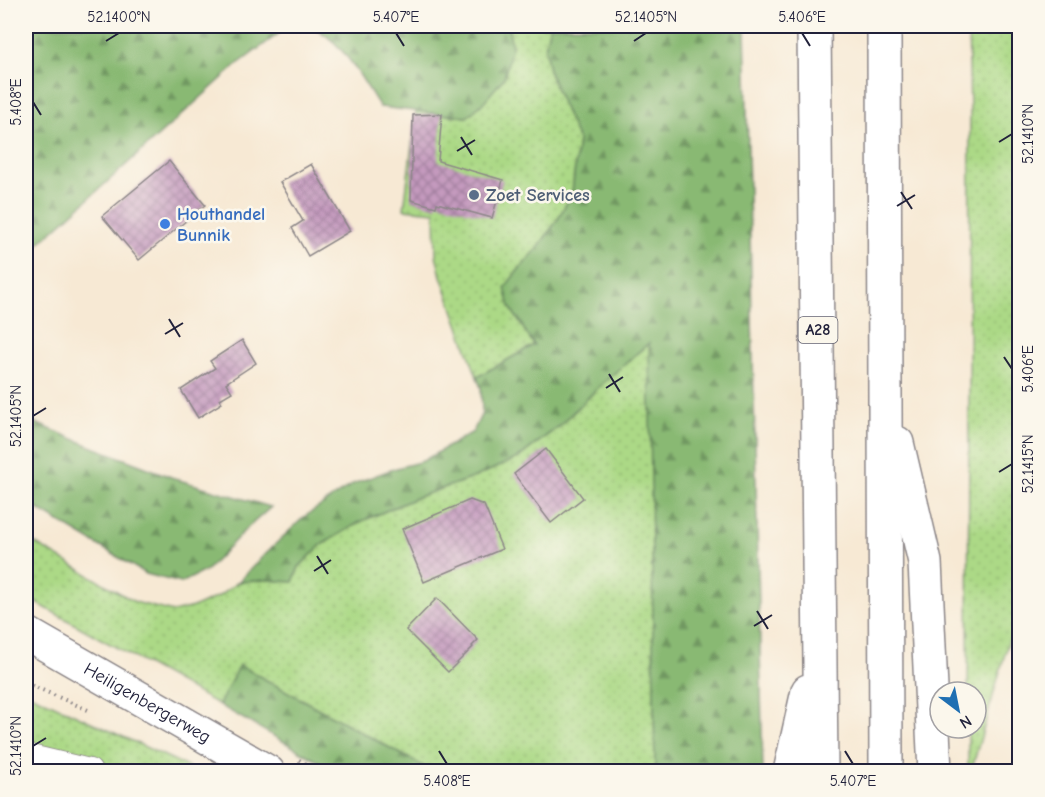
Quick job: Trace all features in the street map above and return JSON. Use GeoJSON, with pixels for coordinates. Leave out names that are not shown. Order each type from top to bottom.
{"type":"FeatureCollection","features":[{"type":"Feature","properties":{"kind":"main road","name":"A28"},"geometry":{"type":"LineString","coordinates":[[814,26],[821,771]]}},
{"type":"Feature","properties":{"kind":"main road"},"geometry":{"type":"LineString","coordinates":[[884,26],[886,771]]}},
{"type":"Feature","properties":{"kind":"main road"},"geometry":{"type":"LineString","coordinates":[[884,388],[925,562],[935,771]]}},
{"type":"Feature","properties":{"kind":"main road","name":"Heiligenbergerweg"},"geometry":{"type":"LineString","coordinates":[[26,633],[268,771]]}},
{"type":"Feature","properties":{"kind":"main road","name":"A28"},"geometry":{"type":"LineString","coordinates":[[789,771],[821,634]]}},
{"type":"Feature","properties":{"kind":"street"},"geometry":{"type":"LineString","coordinates":[[26,757],[89,771]]}},
{"type":"Feature","properties":{"kind":"green space"},"geometry":{"type":"Polygon","coordinates":[[[26,26],[298,26],[285,29],[238,64],[26,255],[26,26]]]}},
{"type":"Feature","properties":{"kind":"green space"},"geometry":{"type":"Polygon","coordinates":[[[309,26],[508,26],[512,47],[504,78],[482,104],[467,117],[380,107],[341,49],[309,26]]]}},
{"type":"Feature","properties":{"kind":"green space"},"geometry":{"type":"Polygon","coordinates":[[[508,26],[551,26],[545,49],[550,75],[578,140],[572,193],[558,219],[537,249],[515,274],[510,307],[534,345],[477,377],[441,276],[436,255],[435,212],[404,209],[416,111],[467,117],[512,47],[508,26]]]}},
{"type":"Feature","properties":{"kind":"green space"},"geometry":{"type":"Polygon","coordinates":[[[551,26],[745,26],[763,771],[655,771],[649,343],[560,425],[518,458],[360,522],[321,545],[299,567],[293,582],[267,580],[238,582],[304,517],[353,484],[423,461],[473,432],[482,413],[481,388],[477,377],[534,345],[510,307],[505,288],[537,249],[558,219],[572,193],[578,140],[550,75],[545,49],[551,26]]]}},
{"type":"Feature","properties":{"kind":"green space"},"geometry":{"type":"Polygon","coordinates":[[[968,26],[1020,26],[1019,626],[1009,640],[988,713],[988,680],[968,680],[970,111],[968,26]]]}},
{"type":"Feature","properties":{"kind":"green space"},"geometry":{"type":"Polygon","coordinates":[[[650,342],[655,771],[432,771],[240,666],[219,705],[26,597],[26,538],[135,602],[173,612],[197,606],[219,596],[238,582],[267,580],[293,582],[299,567],[321,545],[360,522],[518,458],[561,425],[603,383],[650,342]]]}},
{"type":"Feature","properties":{"kind":"green space"},"geometry":{"type":"Polygon","coordinates":[[[26,419],[179,480],[271,507],[245,530],[207,570],[181,583],[146,574],[26,502],[26,419]]]}},
{"type":"Feature","properties":{"kind":"green space"},"geometry":{"type":"Polygon","coordinates":[[[239,665],[432,771],[335,771],[219,705],[239,665]]]}},
{"type":"Feature","properties":{"kind":"green space"},"geometry":{"type":"Polygon","coordinates":[[[26,692],[195,771],[128,771],[26,744],[26,692]]]}},
{"type":"Feature","properties":{"kind":"green space"},"geometry":{"type":"Polygon","coordinates":[[[968,740],[980,740],[971,772],[968,771],[968,740]]]}},
{"type":"Feature","properties":{"kind":"building"},"geometry":{"type":"Polygon","coordinates":[[[442,114],[438,161],[503,180],[492,218],[437,203],[436,207],[411,200],[413,115],[442,114]]]}},
{"type":"Feature","properties":{"kind":"building"},"geometry":{"type":"Polygon","coordinates":[[[169,161],[205,205],[139,260],[102,216],[169,161]]]}},
{"type":"Feature","properties":{"kind":"building"},"geometry":{"type":"Polygon","coordinates":[[[311,164],[350,231],[308,256],[292,228],[303,221],[280,182],[311,164]]]}},
{"type":"Feature","properties":{"kind":"building"},"geometry":{"type":"Polygon","coordinates":[[[242,340],[256,363],[226,383],[232,392],[220,399],[222,403],[198,418],[181,390],[215,368],[210,361],[242,340]]]}},
{"type":"Feature","properties":{"kind":"building"},"geometry":{"type":"Polygon","coordinates":[[[546,449],[583,498],[551,523],[514,474],[546,449]]]}},
{"type":"Feature","properties":{"kind":"building"},"geometry":{"type":"Polygon","coordinates":[[[470,500],[484,505],[502,549],[424,582],[402,529],[470,500]]]}},
{"type":"Feature","properties":{"kind":"building"},"geometry":{"type":"Polygon","coordinates":[[[437,598],[478,640],[448,672],[406,630],[437,598]]]}},
{"type":"Feature","properties":{"kind":"place","name":"Zoet Services"},"geometry":{"type":"Point","coordinates":[474,195]}},
{"type":"Feature","properties":{"kind":"place","name":"Houthandel Bunnik"},"geometry":{"type":"Point","coordinates":[165,224]}}]}
